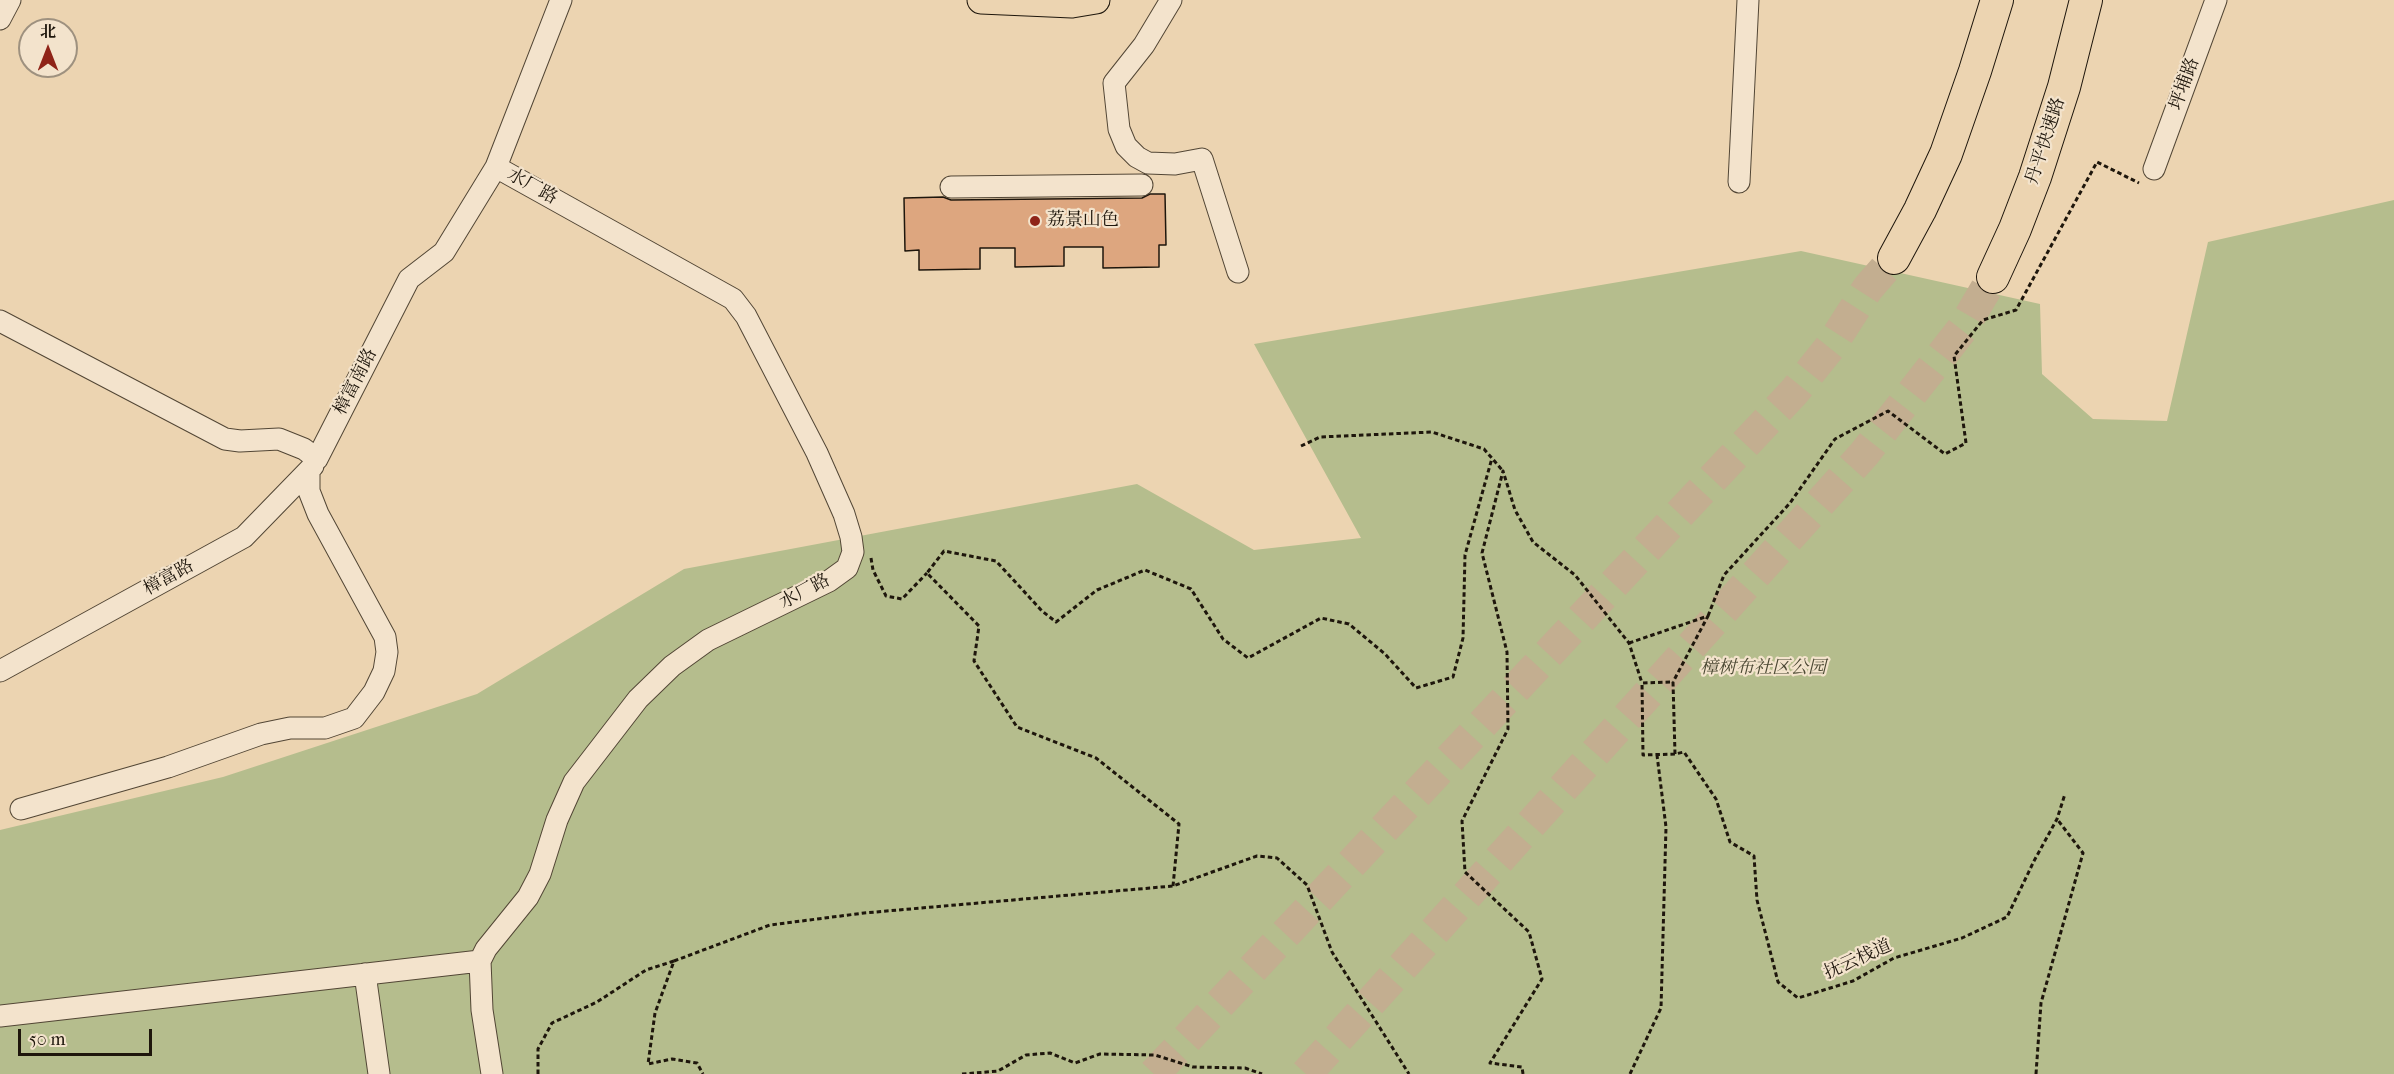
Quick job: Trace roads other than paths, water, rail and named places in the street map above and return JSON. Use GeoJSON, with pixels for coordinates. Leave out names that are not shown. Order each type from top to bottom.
{"type":"FeatureCollection","features":[{"type":"Feature","properties":{"kind":"highway"},"geometry":{"type":"LineString","coordinates":[[1975,71],[1987,0]]}},
{"type":"Feature","properties":{"kind":"highway"},"geometry":{"type":"LineString","coordinates":[[1894,258],[1946,154],[1997,0]]}},
{"type":"Feature","properties":{"kind":"highway","name":"丹平快速路"},"geometry":{"type":"LineString","coordinates":[[1993,277],[2035,177],[2064,87],[2086,0]]}},
{"type":"Feature","properties":{"kind":"highway"},"geometry":{"type":"LineString","coordinates":[[2035,177],[2077,89],[2105,0]]}},
{"type":"Feature","properties":{"kind":"main road"},"geometry":{"type":"LineString","coordinates":[[981,0],[1072,3],[1096,0]]}},
{"type":"Feature","properties":{"kind":"street"},"geometry":{"type":"LineString","coordinates":[[0,19],[10,0]]}},
{"type":"Feature","properties":{"kind":"street","name":"樟富南路"},"geometry":{"type":"LineString","coordinates":[[313,466],[409,279],[444,252],[496,167],[561,0]]}},
{"type":"Feature","properties":{"kind":"street"},"geometry":{"type":"LineString","coordinates":[[1171,0],[1144,45],[1114,83],[1119,129],[1126,146],[1148,163],[1175,164],[1202,159],[1238,272]]}},
{"type":"Feature","properties":{"kind":"street"},"geometry":{"type":"LineString","coordinates":[[1739,182],[1748,0]]}},
{"type":"Feature","properties":{"kind":"street","name":"坪埔路"},"geometry":{"type":"LineString","coordinates":[[2154,169],[2216,0]]}},
{"type":"Feature","properties":{"kind":"street","name":"水厂路"},"geometry":{"type":"LineString","coordinates":[[480,961],[486,949],[528,897],[540,874],[557,820],[574,782],[638,699],[672,666],[708,640],[829,581],[846,568],[853,552],[844,514],[812,443],[751,325],[733,299],[496,167]]}},
{"type":"Feature","properties":{"kind":"street"},"geometry":{"type":"LineString","coordinates":[[951,187],[1142,185]]}},
{"type":"Feature","properties":{"kind":"street"},"geometry":{"type":"LineString","coordinates":[[0,321],[225,439],[240,441],[279,439],[304,449],[313,466],[309,491],[318,514],[385,637],[387,652],[384,671],[374,692],[354,718],[325,728],[290,728],[261,734],[168,767],[21,808]]}},
{"type":"Feature","properties":{"kind":"street","name":"樟富路"},"geometry":{"type":"LineString","coordinates":[[0,671],[244,537],[313,466]]}},
{"type":"Feature","properties":{"kind":"street"},"geometry":{"type":"LineString","coordinates":[[0,1016],[480,961],[482,1010],[492,1074]]}},
{"type":"Feature","properties":{"kind":"street"},"geometry":{"type":"LineString","coordinates":[[365,974],[379,1074]]}},
{"type":"Feature","properties":{"kind":"tunnel"},"geometry":{"type":"LineString","coordinates":[[1154,1074],[1794,392],[1830,347],[1868,288],[1894,258]]}},
{"type":"Feature","properties":{"kind":"tunnel"},"geometry":{"type":"LineString","coordinates":[[1306,1074],[1864,454],[1963,328],[1993,277]]}},
{"type":"Feature","properties":{"kind":"place","name":"荔景山色"},"geometry":{"type":"Point","coordinates":[1035,221]}},
{"type":"Feature","properties":{"kind":"park label","name":"樟树布社区公园"},"geometry":{"type":"Point","coordinates":[1763,669]}}]}
